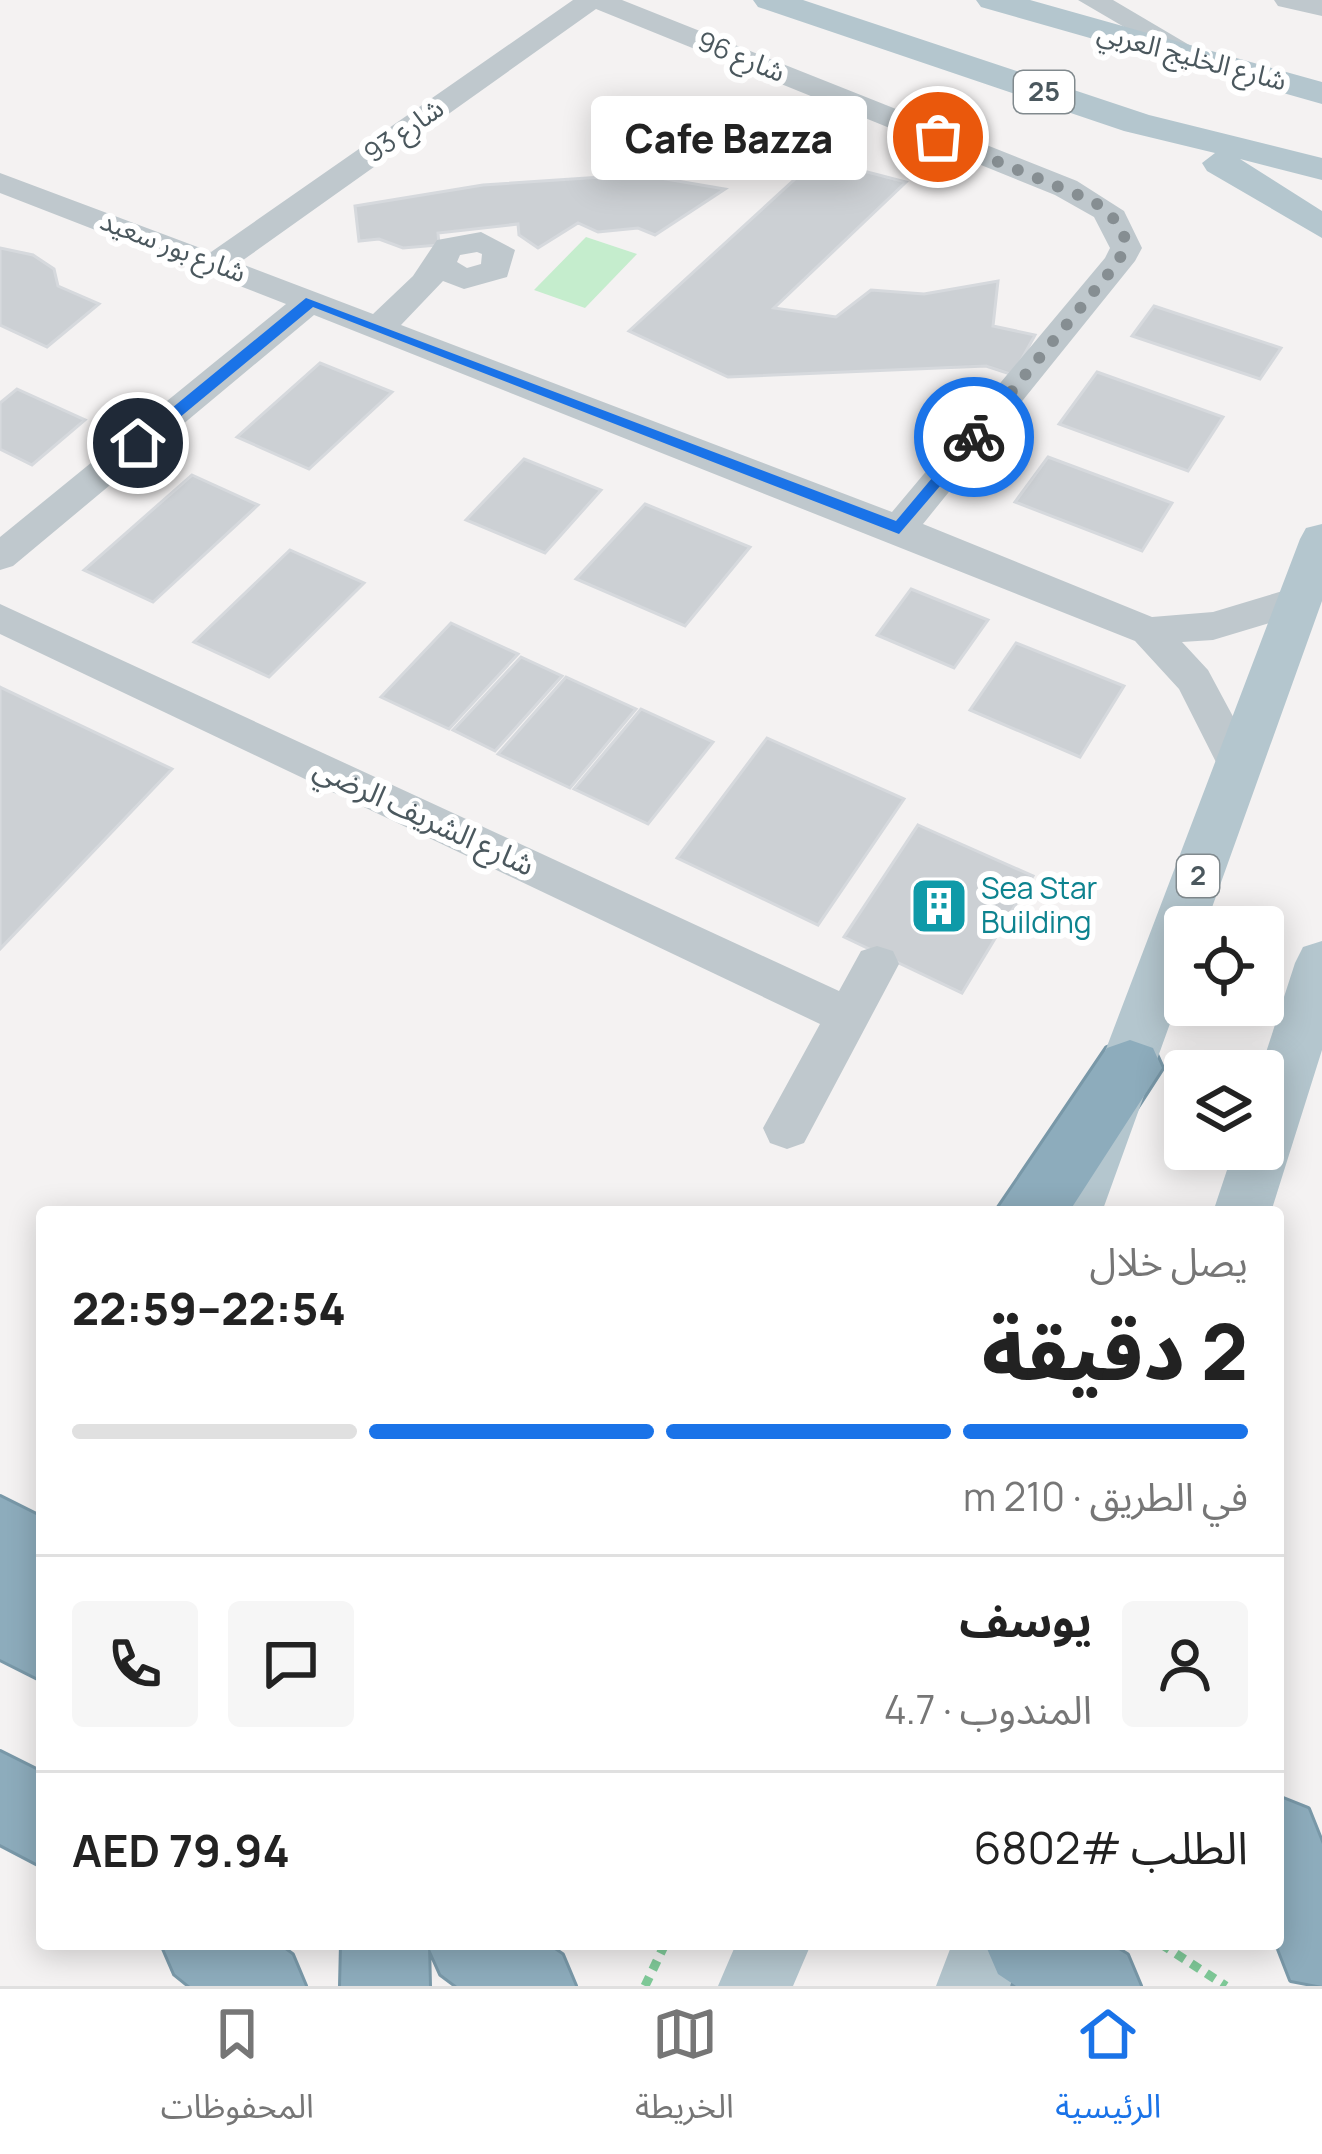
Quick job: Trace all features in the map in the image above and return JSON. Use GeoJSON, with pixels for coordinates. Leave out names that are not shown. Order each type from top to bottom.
{"type":"FeatureCollection","features":[{"type":"Feature","properties":{"kind":"highway"},"geometry":{"type":"LineString","coordinates":[[1034,1206],[1130,1068]]}},
{"type":"Feature","properties":{"kind":"highway"},"geometry":{"type":"LineString","coordinates":[[0,1535],[36,1560]]}},
{"type":"Feature","properties":{"kind":"highway"},"geometry":{"type":"LineString","coordinates":[[0,1612],[36,1637]]}},
{"type":"Feature","properties":{"kind":"highway"},"geometry":{"type":"LineString","coordinates":[[0,1793],[36,1820]]}},
{"type":"Feature","properties":{"kind":"highway"},"geometry":{"type":"LineString","coordinates":[[1284,1854],[1322,1949]]}},
{"type":"Feature","properties":{"kind":"highway"},"geometry":{"type":"LineString","coordinates":[[214,1950],[262,1986]]}},
{"type":"Feature","properties":{"kind":"highway"},"geometry":{"type":"LineString","coordinates":[[385,1950],[385,1986]]}},
{"type":"Feature","properties":{"kind":"highway"},"geometry":{"type":"LineString","coordinates":[[480,1950],[531,1986]]}},
{"type":"Feature","properties":{"kind":"highway"},"geometry":{"type":"LineString","coordinates":[[1038,1950],[1096,1986]]}},
{"type":"Feature","properties":{"kind":"main road","name":"25"},"geometry":{"type":"LineString","coordinates":[[770,0],[1137,123],[1322,169]]}},
{"type":"Feature","properties":{"kind":"main road","name":"شارع الخليج العربي"},"geometry":{"type":"LineString","coordinates":[[993,0],[1322,93]]}},
{"type":"Feature","properties":{"kind":"main road"},"geometry":{"type":"LineString","coordinates":[[1137,123],[1266,187],[1322,227]]}},
{"type":"Feature","properties":{"kind":"main road","name":"2"},"geometry":{"type":"LineString","coordinates":[[1074,1206],[1130,1068],[1322,539]]}},
{"type":"Feature","properties":{"kind":"main road"},"geometry":{"type":"LineString","coordinates":[[1284,1106],[1305,1064],[1322,963]]}},
{"type":"Feature","properties":{"kind":"main road"},"geometry":{"type":"LineString","coordinates":[[1245,1206],[1256,1170]]}},
{"type":"Feature","properties":{"kind":"main road"},"geometry":{"type":"LineString","coordinates":[[755,1986],[771,1950]]}},
{"type":"Feature","properties":{"kind":"main road"},"geometry":{"type":"LineString","coordinates":[[973,1986],[987,1950]]}},
{"type":"Feature","properties":{"kind":"street","name":"شارع 93"},"geometry":{"type":"LineString","coordinates":[[217,262],[595,0]]}},
{"type":"Feature","properties":{"kind":"street","name":"شارع 96"},"geometry":{"type":"LineString","coordinates":[[595,0],[1066,188],[1095,202],[1122,230],[1126,248],[1119,261],[899,529]]}},
{"type":"Feature","properties":{"kind":"street"},"geometry":{"type":"LineString","coordinates":[[1092,0],[1208,63]]}},
{"type":"Feature","properties":{"kind":"street"},"geometry":{"type":"LineString","coordinates":[[1288,0],[1322,8]]}},
{"type":"Feature","properties":{"kind":"street","name":"شارع بور سعيد"},"geometry":{"type":"LineString","coordinates":[[0,182],[899,529],[1149,632],[1203,694],[1238,765]]}},
{"type":"Feature","properties":{"kind":"street"},"geometry":{"type":"LineString","coordinates":[[437,260],[453,277],[475,278],[392,332],[437,260]]}},
{"type":"Feature","properties":{"kind":"street"},"geometry":{"type":"LineString","coordinates":[[0,557],[311,301]]}},
{"type":"Feature","properties":{"kind":"street","name":"شارع بور سعيد"},"geometry":{"type":"LineString","coordinates":[[1149,632],[1243,620],[1296,601]]}},
{"type":"Feature","properties":{"kind":"street","name":"شارع الشريف الرضي"},"geometry":{"type":"LineString","coordinates":[[0,618],[848,1016]]}},
{"type":"Feature","properties":{"kind":"street"},"geometry":{"type":"LineString","coordinates":[[787,1128],[877,964]]}},
{"type":"Feature","properties":{"kind":"path"},"geometry":{"type":"LineString","coordinates":[[645,1986],[661,1950]]}},
{"type":"Feature","properties":{"kind":"path"},"geometry":{"type":"LineString","coordinates":[[1170,1950],[1226,1986]]}},
{"type":"Feature","properties":{"kind":"green space"},"geometry":{"type":"Polygon","coordinates":[[[586,237],[637,254],[585,308],[534,290],[586,237]]]}},
{"type":"Feature","properties":{"kind":"building"},"geometry":{"type":"Polygon","coordinates":[[[817,159],[906,182],[774,308],[836,317],[871,290],[924,294],[998,281],[993,326],[1035,335],[1013,375],[986,366],[728,377],[629,331],[817,159]]]}},
{"type":"Feature","properties":{"kind":"building"},"geometry":{"type":"Polygon","coordinates":[[[660,178],[725,189],[655,235],[638,228],[598,232],[578,223],[538,248],[519,235],[518,224],[438,233],[439,245],[403,248],[379,239],[359,241],[355,206],[483,185],[660,178]]]}},
{"type":"Feature","properties":{"kind":"building"},"geometry":{"type":"Polygon","coordinates":[[[0,248],[33,255],[54,269],[58,286],[99,304],[47,347],[0,325],[0,248]]]}},
{"type":"Feature","properties":{"kind":"building"},"geometry":{"type":"Polygon","coordinates":[[[1154,306],[1281,348],[1260,379],[1132,336],[1154,306]]]}},
{"type":"Feature","properties":{"kind":"building"},"geometry":{"type":"Polygon","coordinates":[[[320,363],[392,392],[309,469],[237,437],[320,363]]]}},
{"type":"Feature","properties":{"kind":"building"},"geometry":{"type":"Polygon","coordinates":[[[1097,372],[1223,417],[1188,471],[1059,424],[1097,372]]]}},
{"type":"Feature","properties":{"kind":"building"},"geometry":{"type":"Polygon","coordinates":[[[17,389],[85,420],[32,465],[0,449],[0,403],[17,389]]]}},
{"type":"Feature","properties":{"kind":"building"},"geometry":{"type":"Polygon","coordinates":[[[1048,457],[1172,503],[1142,551],[1015,502],[1048,457]]]}},
{"type":"Feature","properties":{"kind":"building"},"geometry":{"type":"Polygon","coordinates":[[[524,459],[601,490],[545,553],[466,520],[524,459]]]}},
{"type":"Feature","properties":{"kind":"building"},"geometry":{"type":"Polygon","coordinates":[[[192,475],[258,505],[153,602],[84,570],[192,475]]]}},
{"type":"Feature","properties":{"kind":"building"},"geometry":{"type":"Polygon","coordinates":[[[645,504],[750,547],[685,626],[576,579],[645,504]]]}},
{"type":"Feature","properties":{"kind":"building"},"geometry":{"type":"Polygon","coordinates":[[[290,550],[364,583],[269,677],[194,642],[290,550]]]}},
{"type":"Feature","properties":{"kind":"building"},"geometry":{"type":"Polygon","coordinates":[[[911,589],[988,620],[954,668],[877,635],[911,589]]]}},
{"type":"Feature","properties":{"kind":"building"},"geometry":{"type":"Polygon","coordinates":[[[451,623],[518,654],[449,729],[381,697],[451,623]]]}},
{"type":"Feature","properties":{"kind":"building"},"geometry":{"type":"Polygon","coordinates":[[[1016,643],[1124,686],[1080,757],[970,710],[1016,643]]]}},
{"type":"Feature","properties":{"kind":"building"},"geometry":{"type":"Polygon","coordinates":[[[521,657],[562,676],[495,751],[453,730],[521,657]]]}},
{"type":"Feature","properties":{"kind":"building"},"geometry":{"type":"Polygon","coordinates":[[[566,677],[636,709],[570,788],[498,754],[566,677]]]}},
{"type":"Feature","properties":{"kind":"building"},"geometry":{"type":"Polygon","coordinates":[[[0,687],[172,769],[0,949],[0,687]]]}},
{"type":"Feature","properties":{"kind":"building"},"geometry":{"type":"Polygon","coordinates":[[[641,709],[713,742],[648,824],[574,789],[641,709]]]}},
{"type":"Feature","properties":{"kind":"building"},"geometry":{"type":"Polygon","coordinates":[[[767,738],[904,799],[818,925],[677,858],[767,738]]]}},
{"type":"Feature","properties":{"kind":"building","name":"Sea Star Building"},"geometry":{"type":"Polygon","coordinates":[[[918,825],[1033,876],[962,993],[844,937],[918,825]]]}},
{"type":"Feature","properties":{"kind":"way so far"},"geometry":{"type":"LineString","coordinates":[[938,137],[1095,202],[1115,220],[1126,240],[1119,261],[974,437]]}},
{"type":"Feature","properties":{"kind":"place","name":"Cafe Bazza"},"geometry":{"type":"Point","coordinates":[938,137]}},
{"type":"Feature","properties":{"kind":"place","name":"Sea Star Building"},"geometry":{"type":"Point","coordinates":[939,906]}},
{"type":"Feature","properties":{"kind":"route"},"geometry":{"type":"LineString","coordinates":[[138,443],[311,301],[899,529],[974,437]]}}]}
